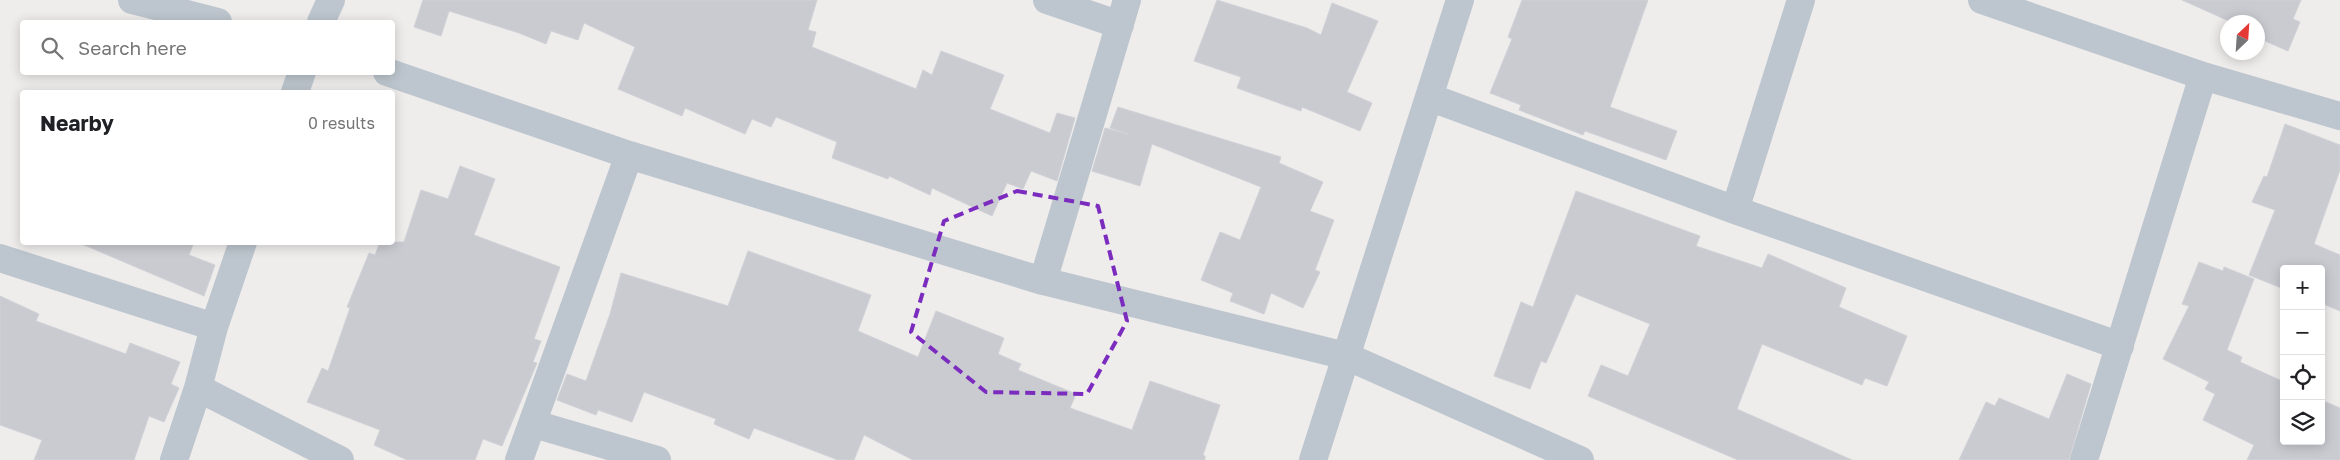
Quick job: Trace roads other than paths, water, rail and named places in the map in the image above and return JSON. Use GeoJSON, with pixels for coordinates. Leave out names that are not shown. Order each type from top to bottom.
{"type":"FeatureCollection","features":[{"type":"Feature","properties":{"kind":"street"},"geometry":{"type":"LineString","coordinates":[[132,0],[210,20]]}},
{"type":"Feature","properties":{"kind":"street"},"geometry":{"type":"LineString","coordinates":[[322,20],[331,0]]}},
{"type":"Feature","properties":{"kind":"street"},"geometry":{"type":"LineString","coordinates":[[1043,281],[1123,12],[1047,0]]}},
{"type":"Feature","properties":{"kind":"street"},"geometry":{"type":"LineString","coordinates":[[1313,460],[1460,0]]}},
{"type":"Feature","properties":{"kind":"street"},"geometry":{"type":"LineString","coordinates":[[1735,210],[1801,0]]}},
{"type":"Feature","properties":{"kind":"street"},"geometry":{"type":"LineString","coordinates":[[1982,0],[2203,76],[2340,116]]}},
{"type":"Feature","properties":{"kind":"street"},"geometry":{"type":"LineString","coordinates":[[296,90],[301,75]]}},
{"type":"Feature","properties":{"kind":"street"},"geometry":{"type":"LineString","coordinates":[[395,75],[629,155],[1043,281],[1346,356],[1580,460]]}},
{"type":"Feature","properties":{"kind":"street"},"geometry":{"type":"LineString","coordinates":[[2084,460],[2203,76]]}},
{"type":"Feature","properties":{"kind":"street"},"geometry":{"type":"LineString","coordinates":[[1429,97],[1735,210],[2120,346]]}},
{"type":"Feature","properties":{"kind":"street"},"geometry":{"type":"LineString","coordinates":[[519,460],[534,424],[629,155]]}},
{"type":"Feature","properties":{"kind":"street"},"geometry":{"type":"LineString","coordinates":[[174,460],[198,388],[214,327],[242,245]]}},
{"type":"Feature","properties":{"kind":"street"},"geometry":{"type":"LineString","coordinates":[[0,258],[214,327]]}},
{"type":"Feature","properties":{"kind":"street"},"geometry":{"type":"LineString","coordinates":[[198,388],[340,460]]}},
{"type":"Feature","properties":{"kind":"street"},"geometry":{"type":"LineString","coordinates":[[534,424],[657,460]]}}]}
